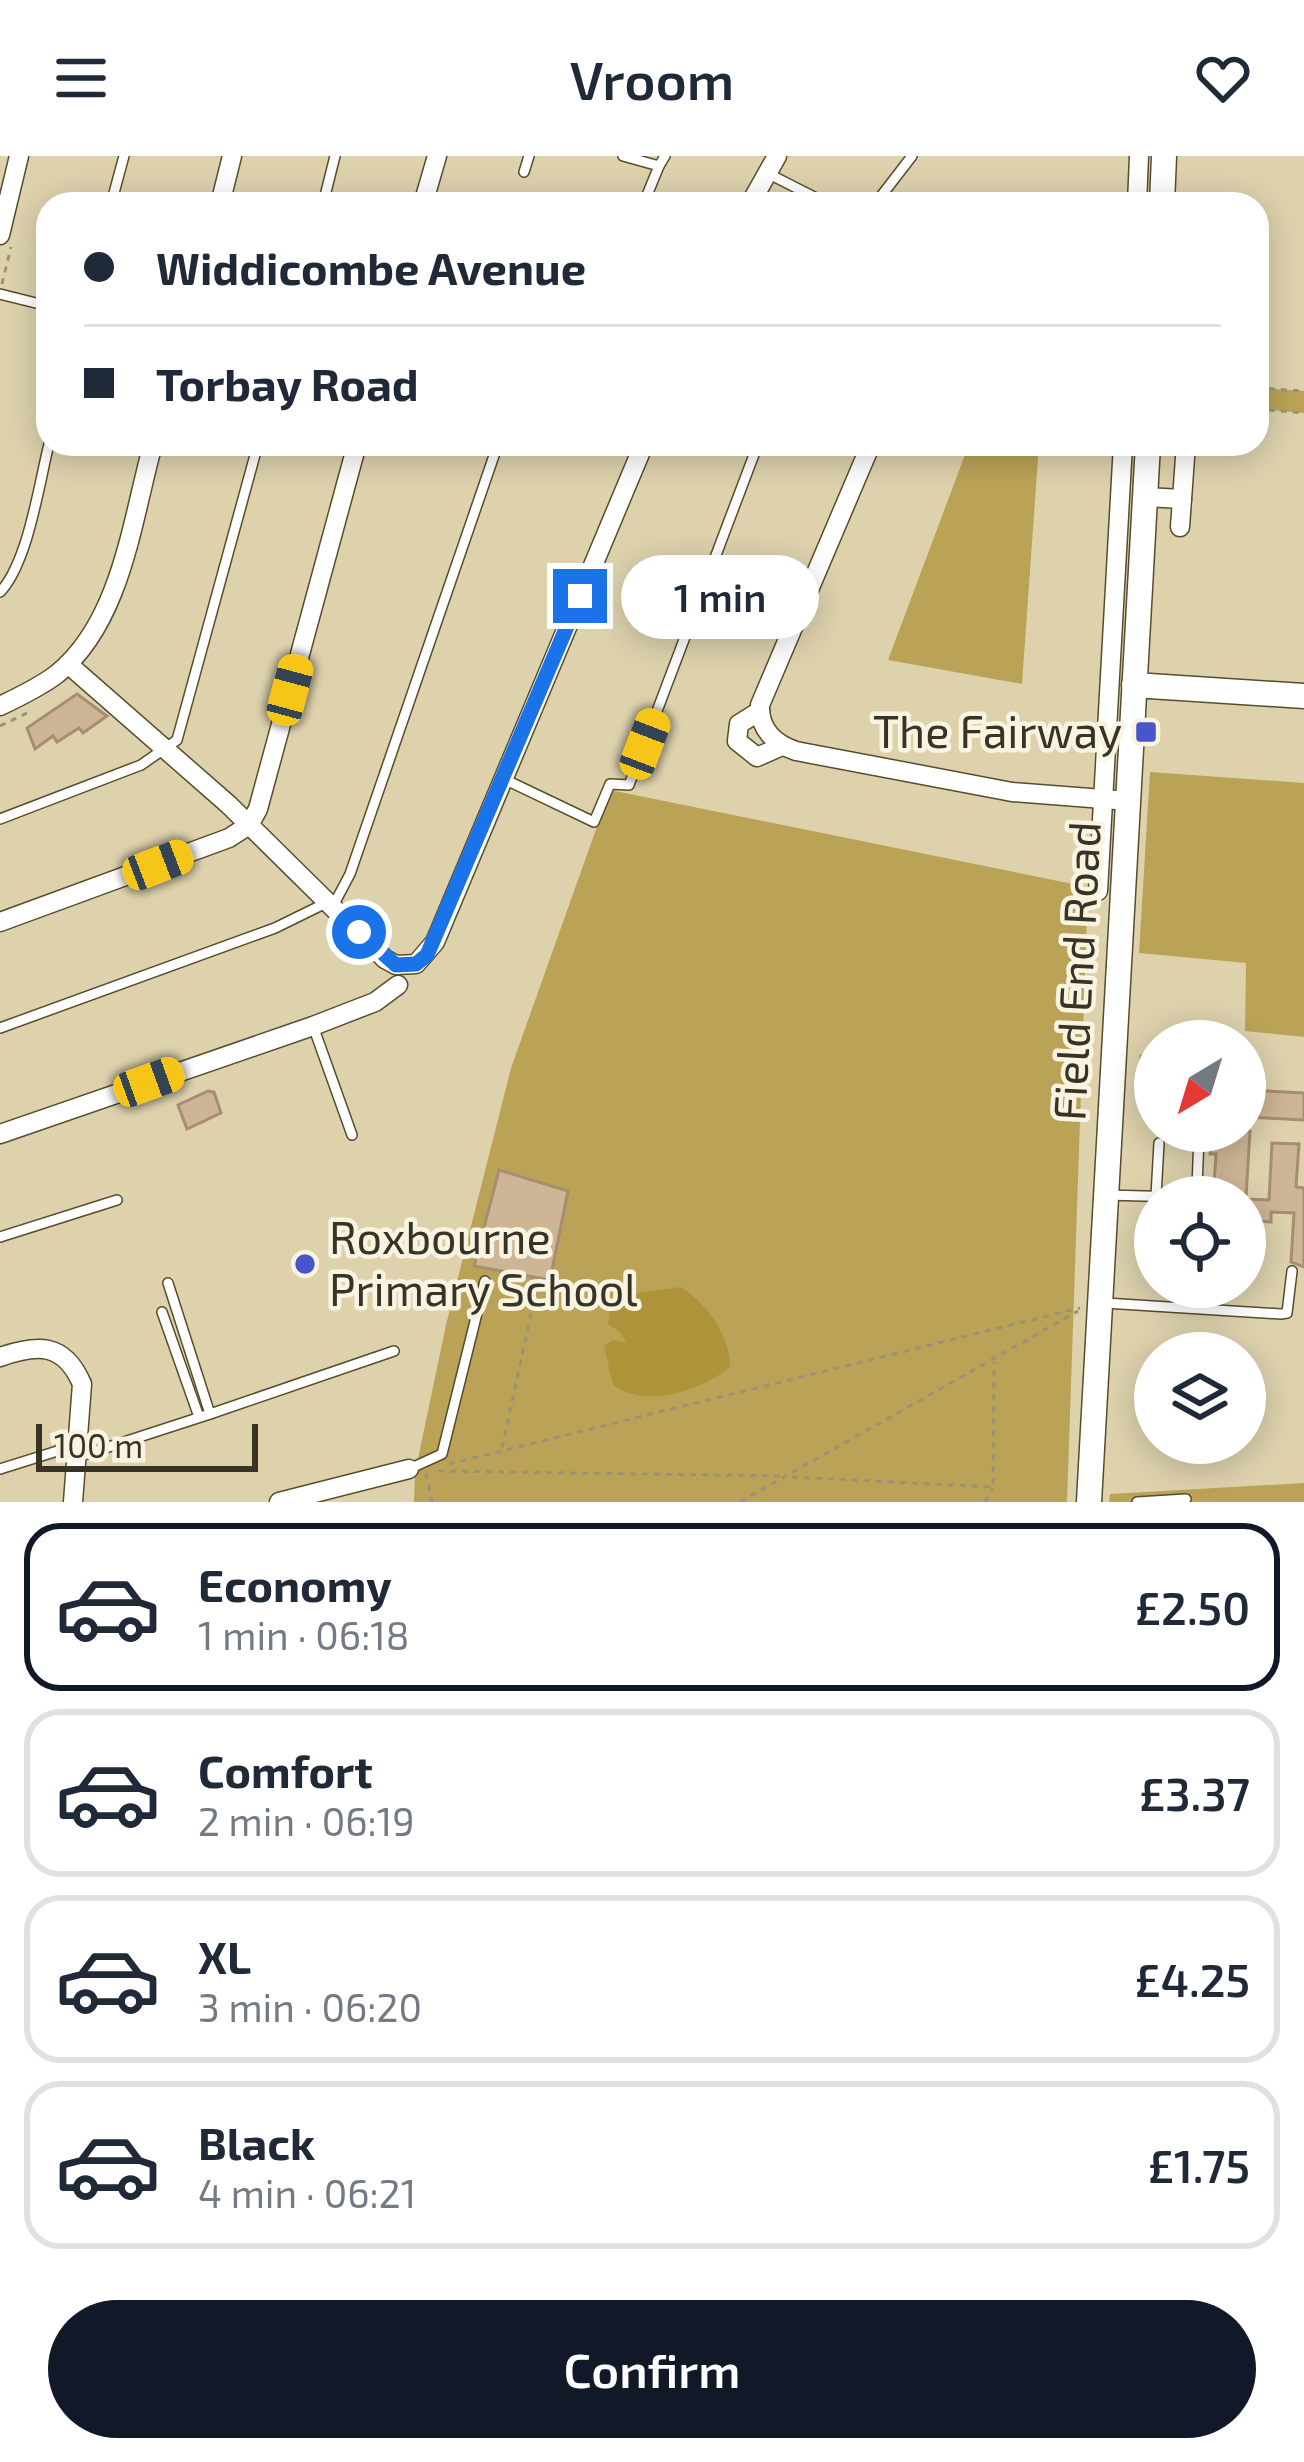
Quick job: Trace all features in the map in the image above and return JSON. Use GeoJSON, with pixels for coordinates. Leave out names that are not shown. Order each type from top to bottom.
{"type":"FeatureCollection","features":[{"type":"Feature","properties":{"kind":"street"},"geometry":{"type":"LineString","coordinates":[[0,235],[20,156]]}},
{"type":"Feature","properties":{"kind":"street"},"geometry":{"type":"LineString","coordinates":[[223,192],[232,156]]}},
{"type":"Feature","properties":{"kind":"street"},"geometry":{"type":"LineString","coordinates":[[427,192],[436,156]]}},
{"type":"Feature","properties":{"kind":"street"},"geometry":{"type":"LineString","coordinates":[[1138,192],[1139,156]]}},
{"type":"Feature","properties":{"kind":"street"},"geometry":{"type":"LineString","coordinates":[[1162,192],[1164,156]]}},
{"type":"Feature","properties":{"kind":"street"},"geometry":{"type":"LineString","coordinates":[[757,192],[773,165]]}},
{"type":"Feature","properties":{"kind":"street"},"geometry":{"type":"LineString","coordinates":[[0,706],[55,676],[98,622],[112,591],[150,456]]}},
{"type":"Feature","properties":{"kind":"street"},"geometry":{"type":"LineString","coordinates":[[0,922],[230,838],[249,824],[258,809],[354,456]]}},
{"type":"Feature","properties":{"kind":"street"},"geometry":{"type":"LineString","coordinates":[[0,1135],[375,1002],[416,964],[435,942],[639,456]]}},
{"type":"Feature","properties":{"kind":"street"},"geometry":{"type":"LineString","coordinates":[[782,746],[763,725],[760,711],[866,456]]}},
{"type":"Feature","properties":{"kind":"street"},"geometry":{"type":"LineString","coordinates":[[1098,891],[1122,456]]}},
{"type":"Feature","properties":{"kind":"street","name":"Field End Road"},"geometry":{"type":"LineString","coordinates":[[1089,1502],[1147,456]]}},
{"type":"Feature","properties":{"kind":"street"},"geometry":{"type":"LineString","coordinates":[[1180,527],[1185,456]]}},
{"type":"Feature","properties":{"kind":"street"},"geometry":{"type":"LineString","coordinates":[[1145,497],[1182,499]]}},
{"type":"Feature","properties":{"kind":"street"},"geometry":{"type":"LineString","coordinates":[[68,664],[249,824],[402,976]]}},
{"type":"Feature","properties":{"kind":"street"},"geometry":{"type":"LineString","coordinates":[[1134,685],[1304,696]]}},
{"type":"Feature","properties":{"kind":"street"},"geometry":{"type":"LineString","coordinates":[[760,711],[750,713],[740,724],[737,741],[757,757],[782,746],[1012,792],[1129,801]]}},
{"type":"Feature","properties":{"kind":"street"},"geometry":{"type":"LineString","coordinates":[[0,1357],[30,1346],[47,1348],[76,1369],[82,1384],[73,1502]]}},
{"type":"Feature","properties":{"kind":"street"},"geometry":{"type":"LineString","coordinates":[[278,1502],[417,1470]]}},
{"type":"Feature","properties":{"kind":"lane"},"geometry":{"type":"LineString","coordinates":[[114,192],[124,156]]}},
{"type":"Feature","properties":{"kind":"lane"},"geometry":{"type":"LineString","coordinates":[[326,192],[335,156]]}},
{"type":"Feature","properties":{"kind":"lane"},"geometry":{"type":"LineString","coordinates":[[524,172],[530,156]]}},
{"type":"Feature","properties":{"kind":"lane"},"geometry":{"type":"LineString","coordinates":[[623,156],[662,161],[648,192]]}},
{"type":"Feature","properties":{"kind":"lane"},"geometry":{"type":"LineString","coordinates":[[884,192],[912,156]]}},
{"type":"Feature","properties":{"kind":"lane"},"geometry":{"type":"LineString","coordinates":[[773,165],[811,192]]}},
{"type":"Feature","properties":{"kind":"lane"},"geometry":{"type":"LineString","coordinates":[[0,294],[36,303]]}},
{"type":"Feature","properties":{"kind":"lane"},"geometry":{"type":"LineString","coordinates":[[0,592],[8,584],[25,540],[47,456]]}},
{"type":"Feature","properties":{"kind":"lane"},"geometry":{"type":"LineString","coordinates":[[0,819],[141,765],[177,740],[255,456]]}},
{"type":"Feature","properties":{"kind":"lane"},"geometry":{"type":"LineString","coordinates":[[0,1028],[330,904],[350,874],[494,456]]}},
{"type":"Feature","properties":{"kind":"lane"},"geometry":{"type":"LineString","coordinates":[[503,779],[594,822],[610,784],[629,785],[753,456]]}},
{"type":"Feature","properties":{"kind":"lane"},"geometry":{"type":"LineString","coordinates":[[313,1026],[352,1135]]}},
{"type":"Feature","properties":{"kind":"lane"},"geometry":{"type":"LineString","coordinates":[[1107,1195],[1134,1196]]}},
{"type":"Feature","properties":{"kind":"lane"},"geometry":{"type":"LineString","coordinates":[[0,1237],[117,1200]]}},
{"type":"Feature","properties":{"kind":"lane"},"geometry":{"type":"LineString","coordinates":[[1100,1303],[1281,1314],[1290,1307],[1292,1271]]}},
{"type":"Feature","properties":{"kind":"lane"},"geometry":{"type":"LineString","coordinates":[[417,1470],[442,1454],[485,1280]]}},
{"type":"Feature","properties":{"kind":"lane"},"geometry":{"type":"LineString","coordinates":[[168,1283],[204,1416]]}},
{"type":"Feature","properties":{"kind":"lane"},"geometry":{"type":"LineString","coordinates":[[162,1312],[204,1416]]}},
{"type":"Feature","properties":{"kind":"lane"},"geometry":{"type":"LineString","coordinates":[[0,1468],[67,1448],[87,1454],[394,1351]]}},
{"type":"Feature","properties":{"kind":"lane"},"geometry":{"type":"LineString","coordinates":[[1137,1502],[1186,1499]]}},
{"type":"Feature","properties":{"kind":"path"},"geometry":{"type":"LineString","coordinates":[[1269,389],[1304,391]]}},
{"type":"Feature","properties":{"kind":"path"},"geometry":{"type":"LineString","coordinates":[[1269,410],[1304,412]]}},
{"type":"Feature","properties":{"kind":"path"},"geometry":{"type":"LineString","coordinates":[[501,1449],[539,1277]]}},
{"type":"Feature","properties":{"kind":"path"},"geometry":{"type":"LineString","coordinates":[[417,1470],[1086,1306],[740,1502]]}},
{"type":"Feature","properties":{"kind":"path"},"geometry":{"type":"LineString","coordinates":[[985,1502],[993,1487],[994,1360]]}},
{"type":"Feature","properties":{"kind":"path"},"geometry":{"type":"LineString","coordinates":[[417,1470],[786,1476],[993,1487]]}},
{"type":"Feature","properties":{"kind":"path"},"geometry":{"type":"LineString","coordinates":[[417,1470],[432,1502]]}},
{"type":"Feature","properties":{"kind":"shaded area"},"geometry":{"type":"Polygon","coordinates":[[[1269,389],[1304,391],[1304,413],[1269,410],[1269,389]]]}},
{"type":"Feature","properties":{"kind":"shaded area"},"geometry":{"type":"Polygon","coordinates":[[[964,456],[1038,456],[1022,684],[888,660],[964,456]]]}},
{"type":"Feature","properties":{"kind":"shaded area"},"geometry":{"type":"Polygon","coordinates":[[[1150,772],[1304,783],[1304,1037],[1266,1033],[1266,1020],[1245,1020],[1246,963],[1139,953],[1150,772]]]}},
{"type":"Feature","properties":{"kind":"shaded area"},"geometry":{"type":"Polygon","coordinates":[[[610,790],[1088,887],[1067,1502],[414,1502],[415,1473],[446,1325],[511,1068],[610,790]]]}},
{"type":"Feature","properties":{"kind":"shaded area"},"geometry":{"type":"Polygon","coordinates":[[[681,1287],[715,1321],[726,1343],[730,1367],[673,1394],[641,1396],[613,1385],[604,1346],[613,1340],[627,1343],[608,1324],[610,1310],[637,1293],[681,1287]]]}},
{"type":"Feature","properties":{"kind":"shaded area"},"geometry":{"type":"Polygon","coordinates":[[[1304,1483],[1304,1502],[1109,1502],[1110,1494],[1304,1483]]]}},
{"type":"Feature","properties":{"kind":"building"},"geometry":{"type":"Polygon","coordinates":[[[77,694],[107,716],[83,733],[79,728],[57,742],[53,736],[35,749],[27,728],[77,694]]]}},
{"type":"Feature","properties":{"kind":"building"},"geometry":{"type":"Polygon","coordinates":[[[1266,1091],[1304,1093],[1304,1120],[1266,1118],[1266,1091]]]}},
{"type":"Feature","properties":{"kind":"building"},"geometry":{"type":"Polygon","coordinates":[[[214,1092],[221,1113],[187,1129],[178,1105],[214,1092]]]}},
{"type":"Feature","properties":{"kind":"building"},"geometry":{"type":"Polygon","coordinates":[[[1272,1143],[1299,1144],[1296,1187],[1304,1188],[1304,1267],[1291,1262],[1294,1213],[1271,1212],[1271,1222],[1266,1222],[1272,1143]]]}},
{"type":"Feature","properties":{"kind":"building"},"geometry":{"type":"Polygon","coordinates":[[[1249,1152],[1247,1176],[1214,1176],[1216,1154],[1210,1154],[1249,1152]]]}},
{"type":"Feature","properties":{"kind":"building"},"geometry":{"type":"Polygon","coordinates":[[[499,1170],[568,1191],[550,1280],[474,1266],[499,1170]]]}},
{"type":"Feature","properties":{"kind":"place","name":"The Fairway"},"geometry":{"type":"Point","coordinates":[1146,732]}},
{"type":"Feature","properties":{"kind":"place","name":"Roxbourne Primary School"},"geometry":{"type":"Point","coordinates":[305,1264]}},
{"type":"Feature","properties":{"kind":"route"},"geometry":{"type":"LineString","coordinates":[[359,932],[396,965],[407,967],[427,955],[580,596]]}}]}
